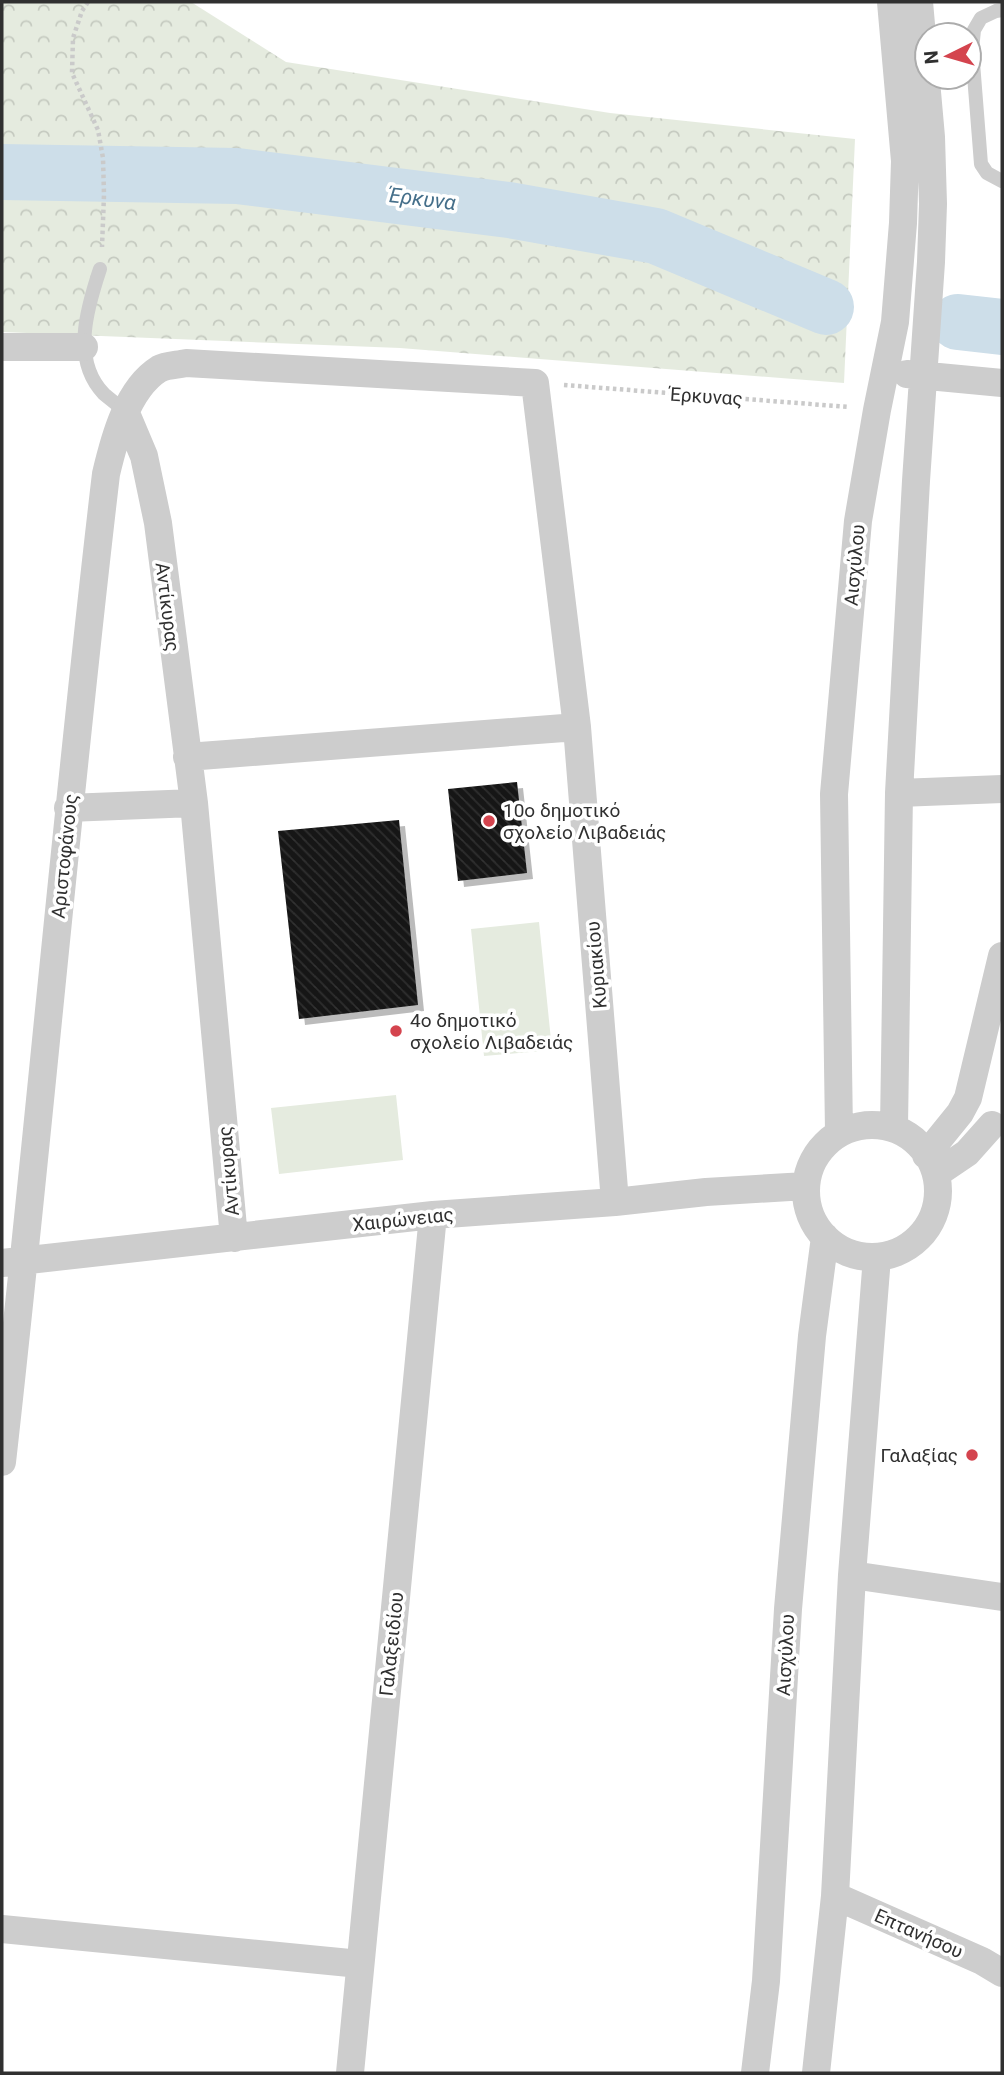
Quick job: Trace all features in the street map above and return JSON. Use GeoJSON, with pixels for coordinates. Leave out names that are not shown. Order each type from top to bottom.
{"type":"FeatureCollection","features":[{"type":"Feature","properties":{"kind":"street","name":"Αισχύλου"},"geometry":{"type":"LineString","coordinates":[[839,1132],[834,794],[858,521],[895,322],[900,278],[905,161],[891,2]]}},
{"type":"Feature","properties":{"kind":"street"},"geometry":{"type":"LineString","coordinates":[[894,1127],[899,793],[933,204],[931,137],[919,2]]}},
{"type":"Feature","properties":{"kind":"street"},"geometry":{"type":"LineString","coordinates":[[2,347],[84,347]]}},
{"type":"Feature","properties":{"kind":"street"},"geometry":{"type":"LineString","coordinates":[[125,411],[142,385],[160,368],[186,363],[536,383]]}},
{"type":"Feature","properties":{"kind":"street"},"geometry":{"type":"LineString","coordinates":[[886,372],[1002,383]]}},
{"type":"Feature","properties":{"kind":"street","name":"Κυριακίου"},"geometry":{"type":"LineString","coordinates":[[536,383],[577,727],[615,1202]]}},
{"type":"Feature","properties":{"kind":"street","name":"Αντίκυρας"},"geometry":{"type":"LineString","coordinates":[[125,411],[144,456],[158,523],[194,803],[234,1238]]}},
{"type":"Feature","properties":{"kind":"street","name":"Αριστοφάνους"},"geometry":{"type":"LineString","coordinates":[[2,1462],[13,1263],[106,474],[125,411]]}},
{"type":"Feature","properties":{"kind":"street"},"geometry":{"type":"LineString","coordinates":[[187,757],[577,727]]}},
{"type":"Feature","properties":{"kind":"street"},"geometry":{"type":"LineString","coordinates":[[899,793],[1002,789]]}},
{"type":"Feature","properties":{"kind":"street"},"geometry":{"type":"LineString","coordinates":[[68,808],[194,803]]}},
{"type":"Feature","properties":{"kind":"street"},"geometry":{"type":"LineString","coordinates":[[931,1164],[968,1098],[1002,956]]}},
{"type":"Feature","properties":{"kind":"street"},"geometry":{"type":"LineString","coordinates":[[931,1164],[967,1153],[997,1127],[960,1113]]}},
{"type":"Feature","properties":{"kind":"street"},"geometry":{"type":"LineString","coordinates":[[866,1124],[894,1127],[919,1143],[931,1164],[938,1199],[928,1227],[906,1248],[877,1257],[848,1253],[825,1237],[809,1213],[806,1186],[811,1165],[822,1146],[839,1132],[866,1124]]}},
{"type":"Feature","properties":{"kind":"street","name":"Χαιρώνειας"},"geometry":{"type":"LineString","coordinates":[[13,1263],[433,1215],[806,1186]]}},
{"type":"Feature","properties":{"kind":"street","name":"Γαλαξειδίου"},"geometry":{"type":"LineString","coordinates":[[350,2073],[433,1215]]}},
{"type":"Feature","properties":{"kind":"street","name":"Αισχύλου"},"geometry":{"type":"LineString","coordinates":[[755,2073],[766,1981],[788,1609],[812,1336],[825,1237]]}},
{"type":"Feature","properties":{"kind":"street"},"geometry":{"type":"LineString","coordinates":[[816,2073],[835,1896],[852,1575],[877,1257]]}},
{"type":"Feature","properties":{"kind":"street"},"geometry":{"type":"LineString","coordinates":[[852,1575],[1002,1597]]}},
{"type":"Feature","properties":{"kind":"street","name":"Επτανήσου"},"geometry":{"type":"LineString","coordinates":[[835,1896],[982,1961],[1002,1973]]}},
{"type":"Feature","properties":{"kind":"street"},"geometry":{"type":"LineString","coordinates":[[2,1929],[360,1964]]}},
{"type":"Feature","properties":{"kind":"lane"},"geometry":{"type":"LineString","coordinates":[[1002,10],[996,10],[981,19],[974,30],[972,50],[981,164],[987,173],[1002,181]]}},
{"type":"Feature","properties":{"kind":"lane"},"geometry":{"type":"LineString","coordinates":[[100,270],[90,302],[84,347],[92,374],[103,392],[125,411]]}},
{"type":"Feature","properties":{"kind":"path"},"geometry":{"type":"LineString","coordinates":[[88,2],[73,38],[72,73],[98,130],[103,158],[104,221]]}},
{"type":"Feature","properties":{"kind":"path","name":"Έρκυνας"},"geometry":{"type":"LineString","coordinates":[[536,383],[877,410]]}},
{"type":"Feature","properties":{"kind":"green space"},"geometry":{"type":"Polygon","coordinates":[[[2,2],[191,2],[286,62],[610,113],[855,139],[844,383],[400,348],[2,332],[2,2]]]}},
{"type":"Feature","properties":{"kind":"green space"},"geometry":{"type":"Polygon","coordinates":[[[539,922],[552,1050],[484,1056],[471,929],[539,922]]]}},
{"type":"Feature","properties":{"kind":"green space"},"geometry":{"type":"Polygon","coordinates":[[[396,1095],[403,1160],[279,1174],[271,1108],[396,1095]]]}},
{"type":"Feature","properties":{"kind":"building"},"geometry":{"type":"Polygon","coordinates":[[[517,782],[527,873],[458,881],[448,789],[517,782]]]}},
{"type":"Feature","properties":{"kind":"building"},"geometry":{"type":"Polygon","coordinates":[[[399,820],[418,1005],[299,1019],[278,831],[399,820]]]}},
{"type":"Feature","properties":{"kind":"waterway","name":"Έρκυνα"},"geometry":{"type":"LineString","coordinates":[[2,172],[237,176],[509,210],[656,236],[826,307]]}},
{"type":"Feature","properties":{"kind":"waterway","name":"Έρκυνα"},"geometry":{"type":"LineString","coordinates":[[958,322],[1002,327]]}},
{"type":"Feature","properties":{"kind":"place","name":"10ο δημοτικό σχολείο Λιβαδειάς"},"geometry":{"type":"Point","coordinates":[489,821]}},
{"type":"Feature","properties":{"kind":"place","name":"4ο δημοτικό σχολείο Λιβαδειάς"},"geometry":{"type":"Point","coordinates":[396,1031]}},
{"type":"Feature","properties":{"kind":"place","name":"Γαλαξίας"},"geometry":{"type":"Point","coordinates":[972,1455]}}]}
